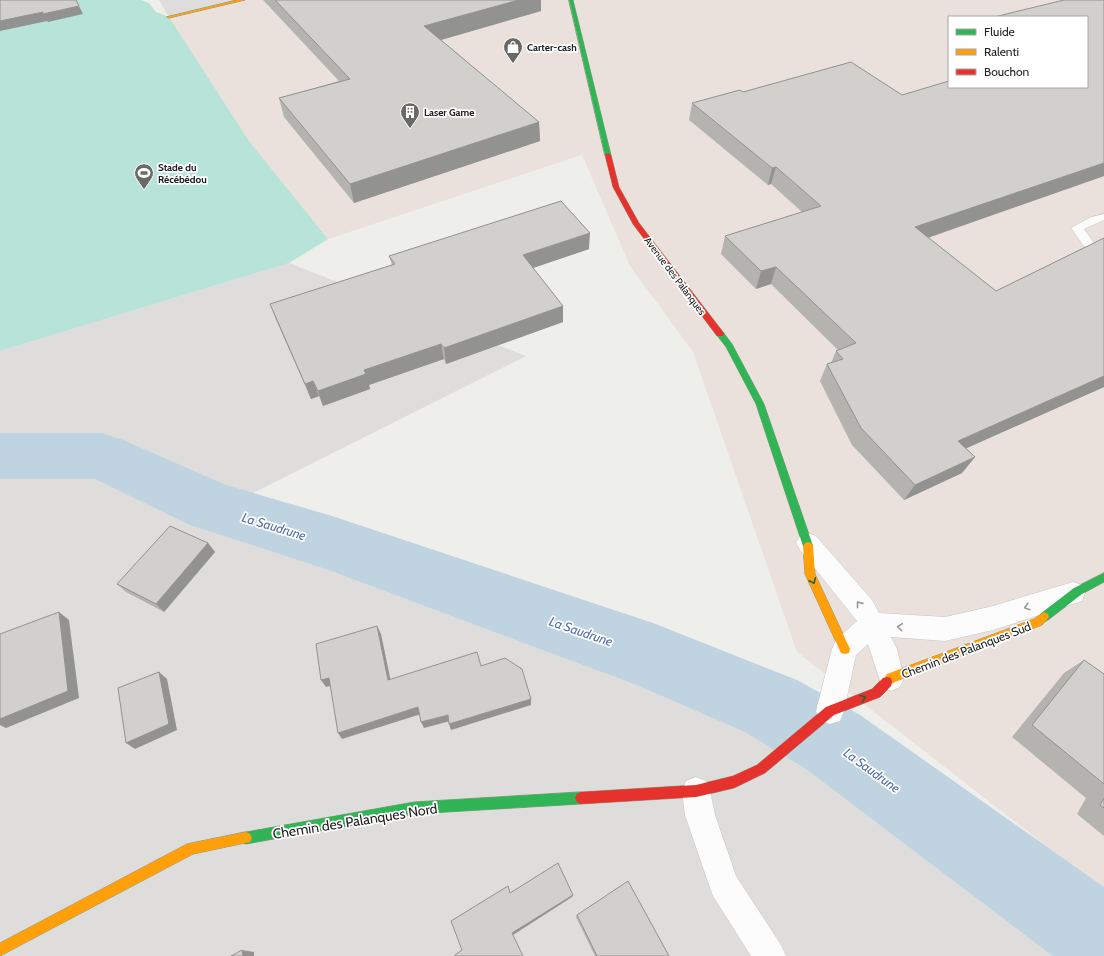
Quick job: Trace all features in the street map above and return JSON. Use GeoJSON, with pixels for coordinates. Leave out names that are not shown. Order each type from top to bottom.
{"type":"FeatureCollection","features":[{"type":"Feature","properties":{"kind":"street"},"geometry":{"type":"LineString","coordinates":[[169,17],[243,0]]}},
{"type":"Feature","properties":{"kind":"street","name":"Avenue des Palanques"},"geometry":{"type":"LineString","coordinates":[[571,0],[616,187],[636,224],[728,346],[760,404],[808,542],[810,574],[844,649]]}},
{"type":"Feature","properties":{"kind":"street","name":"Avenue des Palanques"},"geometry":{"type":"LineString","coordinates":[[808,542],[863,608],[884,649],[891,678]]}},
{"type":"Feature","properties":{"kind":"street","name":"Chemin des Palanques Sud"},"geometry":{"type":"LineString","coordinates":[[891,678],[1038,622],[1078,591],[1104,577]]}},
{"type":"Feature","properties":{"kind":"street","name":"Chemin des Palanques Sud"},"geometry":{"type":"LineString","coordinates":[[871,624],[945,629],[993,618],[1078,591]]}},
{"type":"Feature","properties":{"kind":"street"},"geometry":{"type":"LineString","coordinates":[[830,711],[844,649],[871,624]]}},
{"type":"Feature","properties":{"kind":"street","name":"Chemin des Palanques Nord"},"geometry":{"type":"LineString","coordinates":[[0,950],[191,848],[414,808],[696,791],[734,782],[761,769],[830,711],[876,693],[891,678]]}},
{"type":"Feature","properties":{"kind":"street"},"geometry":{"type":"LineString","coordinates":[[696,791],[700,815],[724,885],[770,956]]}},
{"type":"Feature","properties":{"kind":"lane"},"geometry":{"type":"LineString","coordinates":[[1104,217],[1095,219],[1077,228],[1090,246],[1104,255]]}},
{"type":"Feature","properties":{"kind":"shaded area"},"geometry":{"type":"Polygon","coordinates":[[[159,0],[243,0],[169,17],[159,0]]]}},
{"type":"Feature","properties":{"kind":"shaded area"},"geometry":{"type":"Polygon","coordinates":[[[243,0],[1104,0],[1104,891],[797,652],[693,352],[630,266],[582,155],[328,239],[249,141],[169,17],[243,0]]]}},
{"type":"Feature","properties":{"kind":"shaded area"},"geometry":{"type":"Polygon","coordinates":[[[289,263],[526,356],[225,507],[653,657],[771,706],[833,742],[1055,903],[1104,940],[1104,956],[0,956],[0,351],[289,263]]]}},
{"type":"Feature","properties":{"kind":"green space","name":"Stade du Récébédou"},"geometry":{"type":"Polygon","coordinates":[[[23,0],[141,0],[149,3],[156,12],[169,17],[249,141],[328,239],[289,263],[0,351],[0,5],[23,0]]]}},
{"type":"Feature","properties":{"kind":"building"},"geometry":{"type":"Polygon","coordinates":[[[0,0],[76,0],[79,6],[0,21],[0,0]]]}},
{"type":"Feature","properties":{"kind":"building"},"geometry":{"type":"Polygon","coordinates":[[[275,0],[519,0],[424,26],[539,122],[350,184],[279,98],[350,79],[275,0]]]}},
{"type":"Feature","properties":{"kind":"building"},"geometry":{"type":"Polygon","coordinates":[[[1064,0],[1104,0],[1104,163],[915,227],[996,291],[1104,238],[1104,376],[958,441],[975,457],[915,485],[861,428],[827,364],[843,359],[836,351],[856,343],[776,267],[761,271],[725,236],[821,206],[776,167],[772,168],[692,103],[740,90],[743,92],[851,62],[902,95],[948,81],[948,88],[1088,88],[1088,16],[998,16],[1064,0]]]}},
{"type":"Feature","properties":{"kind":"building"},"geometry":{"type":"Polygon","coordinates":[[[561,201],[590,233],[523,255],[563,306],[444,348],[441,344],[364,370],[366,374],[318,391],[313,381],[305,384],[270,304],[395,264],[389,256],[561,201]]]}},
{"type":"Feature","properties":{"kind":"building"},"geometry":{"type":"Polygon","coordinates":[[[170,526],[208,543],[156,604],[117,584],[170,526]]]}},
{"type":"Feature","properties":{"kind":"building"},"geometry":{"type":"Polygon","coordinates":[[[59,612],[68,691],[0,719],[0,634],[59,612]]]}},
{"type":"Feature","properties":{"kind":"building"},"geometry":{"type":"Polygon","coordinates":[[[377,626],[388,680],[477,652],[481,666],[505,658],[522,669],[531,699],[449,724],[448,715],[421,722],[418,707],[338,733],[329,678],[321,680],[316,644],[377,626]]]}},
{"type":"Feature","properties":{"kind":"building"},"geometry":{"type":"Polygon","coordinates":[[[1084,660],[1104,674],[1104,784],[1032,725],[1084,660]]]}},
{"type":"Feature","properties":{"kind":"building"},"geometry":{"type":"Polygon","coordinates":[[[159,672],[169,724],[126,743],[118,688],[159,672]]]}},
{"type":"Feature","properties":{"kind":"building"},"geometry":{"type":"Polygon","coordinates":[[[1104,798],[1104,808],[1100,805],[1104,798]]]}},
{"type":"Feature","properties":{"kind":"building"},"geometry":{"type":"Polygon","coordinates":[[[558,863],[573,895],[512,933],[523,956],[455,956],[462,950],[451,921],[508,886],[510,893],[558,863]]]}},
{"type":"Feature","properties":{"kind":"building"},"geometry":{"type":"Polygon","coordinates":[[[628,881],[669,956],[597,956],[577,915],[628,881]]]}},
{"type":"Feature","properties":{"kind":"building"},"geometry":{"type":"Polygon","coordinates":[[[242,950],[243,956],[231,956],[242,950]]]}},
{"type":"Feature","properties":{"kind":"waterway","name":"La Saudrune"},"geometry":{"type":"LineString","coordinates":[[0,456],[102,456],[212,507],[332,544],[653,657],[771,706],[833,742],[1104,940]]}},
{"type":"Feature","properties":{"kind":"traffic: fast"},"geometry":{"type":"LineString","coordinates":[[571,0],[608,155]]}},
{"type":"Feature","properties":{"kind":"traffic: fast"},"geometry":{"type":"LineString","coordinates":[[720,334],[729,346],[760,404],[808,546]]}},
{"type":"Feature","properties":{"kind":"traffic: fast"},"geometry":{"type":"LineString","coordinates":[[1044,617],[1078,591],[1104,577]]}},
{"type":"Feature","properties":{"kind":"traffic: fast"},"geometry":{"type":"LineString","coordinates":[[246,838],[414,808],[581,798]]}},
{"type":"Feature","properties":{"kind":"traffic: slow"},"geometry":{"type":"LineString","coordinates":[[169,17],[243,0]]}},
{"type":"Feature","properties":{"kind":"traffic: slow"},"geometry":{"type":"LineString","coordinates":[[808,546],[810,574],[845,649]]}},
{"type":"Feature","properties":{"kind":"traffic: slow"},"geometry":{"type":"LineString","coordinates":[[887,682],[891,678],[1038,622],[1044,617]]}},
{"type":"Feature","properties":{"kind":"traffic: slow"},"geometry":{"type":"LineString","coordinates":[[0,950],[191,848],[246,838]]}},
{"type":"Feature","properties":{"kind":"traffic: jam"},"geometry":{"type":"LineString","coordinates":[[608,155],[616,187],[636,224],[720,334]]}},
{"type":"Feature","properties":{"kind":"traffic: jam"},"geometry":{"type":"LineString","coordinates":[[581,798],[696,791],[734,782],[761,769],[830,711],[876,693],[887,682]]}},
{"type":"Feature","properties":{"kind":"place","name":"Carter-cash"},"geometry":{"type":"Point","coordinates":[513,64]}},
{"type":"Feature","properties":{"kind":"place","name":"Laser Game"},"geometry":{"type":"Point","coordinates":[410,129]}},
{"type":"Feature","properties":{"kind":"place","name":"Stade du Récébédou"},"geometry":{"type":"Point","coordinates":[144,190]}}]}
